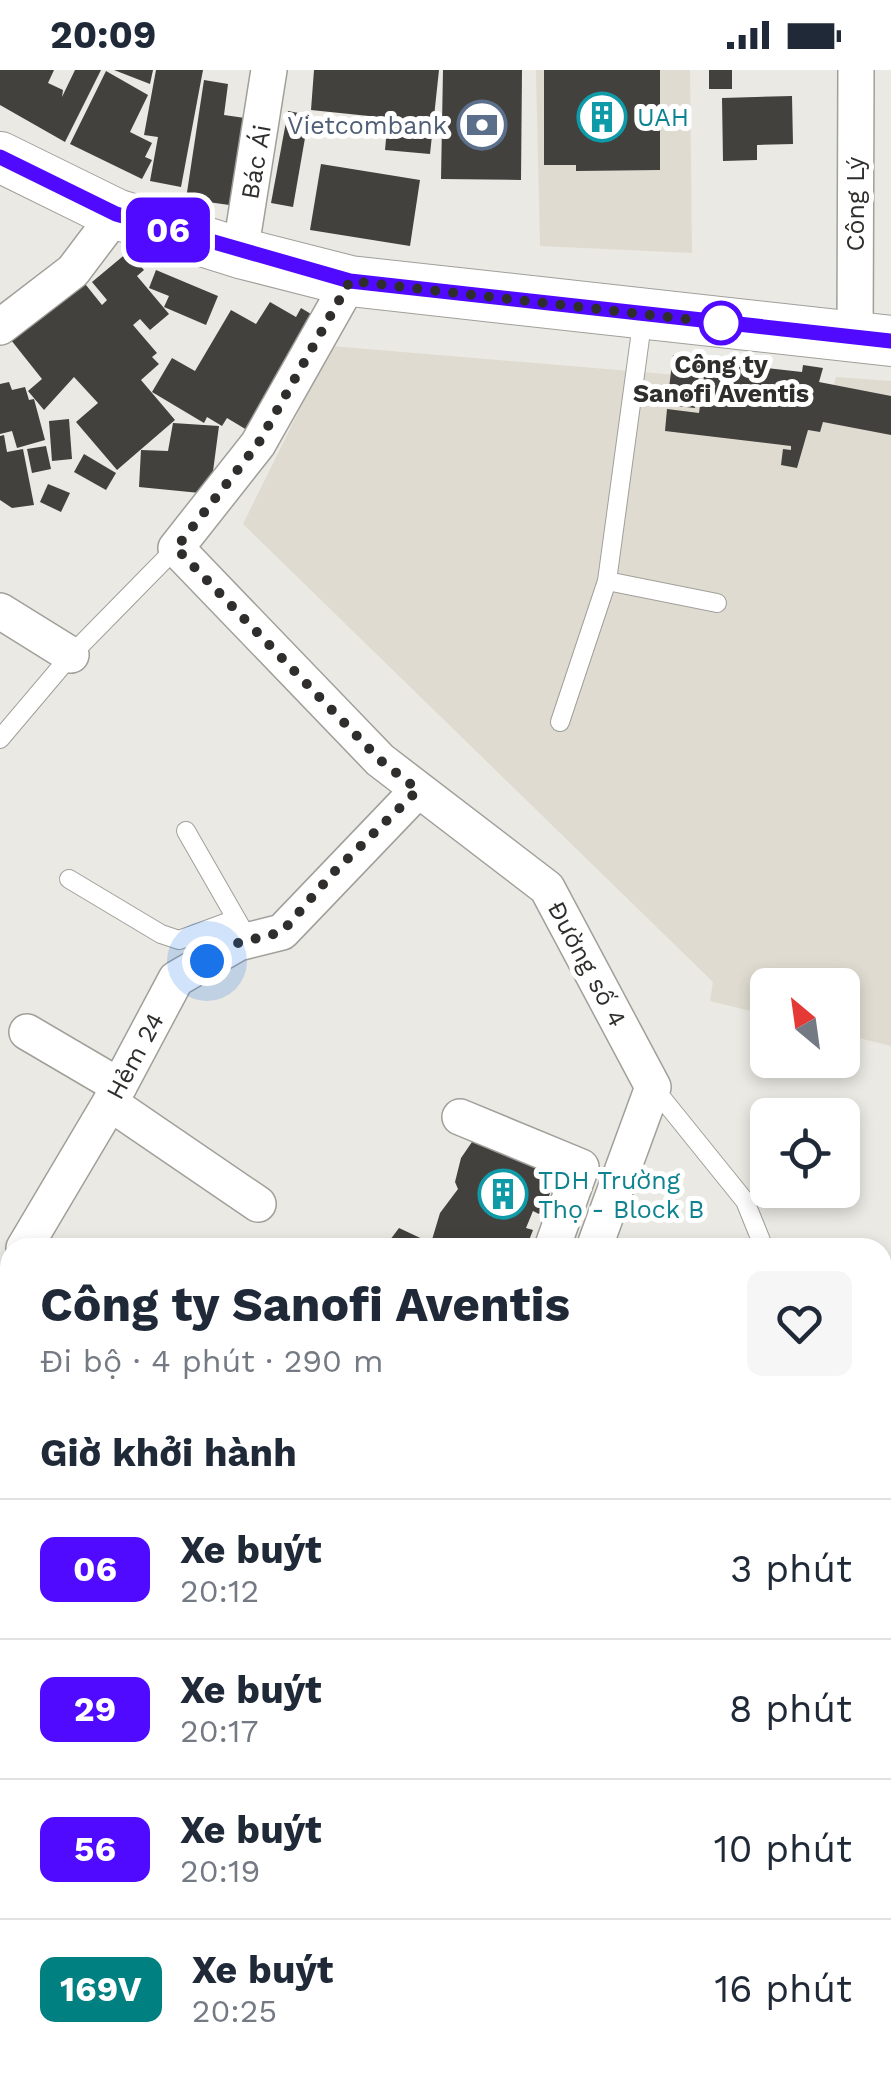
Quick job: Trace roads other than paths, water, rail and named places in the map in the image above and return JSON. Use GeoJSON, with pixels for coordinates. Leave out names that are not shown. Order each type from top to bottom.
{"type":"FeatureCollection","features":[{"type":"Feature","properties":{"kind":"main road"},"geometry":{"type":"LineString","coordinates":[[0,157],[116,214],[240,253],[350,281],[873,339]]}},
{"type":"Feature","properties":{"kind":"street","name":"Bác Ái"},"geometry":{"type":"LineString","coordinates":[[240,253],[269,70]]}},
{"type":"Feature","properties":{"kind":"street","name":"Công Lý"},"geometry":{"type":"LineString","coordinates":[[856,70],[873,339]]}},
{"type":"Feature","properties":{"kind":"street"},"geometry":{"type":"LineString","coordinates":[[0,327],[74,271],[116,214]]}},
{"type":"Feature","properties":{"kind":"street"},"geometry":{"type":"LineString","coordinates":[[176,548],[258,444],[350,281]]}},
{"type":"Feature","properties":{"kind":"street","name":"Đường số 4"},"geometry":{"type":"LineString","coordinates":[[176,548],[380,760],[547,888],[653,1087]]}},
{"type":"Feature","properties":{"kind":"street"},"geometry":{"type":"LineString","coordinates":[[0,611],[71,655]]}},
{"type":"Feature","properties":{"kind":"street","name":"Hẻm 24"},"geometry":{"type":"LineString","coordinates":[[30,1238],[176,979],[242,930],[282,932],[332,874],[418,790]]}},
{"type":"Feature","properties":{"kind":"street"},"geometry":{"type":"LineString","coordinates":[[27,1032],[258,1204]]}},
{"type":"Feature","properties":{"kind":"street"},"geometry":{"type":"LineString","coordinates":[[598,1238],[653,1087]]}},
{"type":"Feature","properties":{"kind":"street"},"geometry":{"type":"LineString","coordinates":[[460,1117],[582,1167],[556,1238]]}},
{"type":"Feature","properties":{"kind":"lane"},"geometry":{"type":"LineString","coordinates":[[560,722],[606,581],[643,315]]}},
{"type":"Feature","properties":{"kind":"lane"},"geometry":{"type":"LineString","coordinates":[[0,739],[71,655],[176,548]]}},
{"type":"Feature","properties":{"kind":"lane"},"geometry":{"type":"LineString","coordinates":[[606,581],[717,602]]}},
{"type":"Feature","properties":{"kind":"lane"},"geometry":{"type":"LineString","coordinates":[[70,878],[161,934],[179,940],[242,930],[186,831]]}},
{"type":"Feature","properties":{"kind":"lane"},"geometry":{"type":"LineString","coordinates":[[653,1087],[745,1201],[760,1238]]}},
{"type":"Feature","properties":{"kind":"place","name":"UAH"},"geometry":{"type":"Point","coordinates":[602,117]}},
{"type":"Feature","properties":{"kind":"place","name":"Vietcombank"},"geometry":{"type":"Point","coordinates":[482,125]}},
{"type":"Feature","properties":{"kind":"place","name":"Công ty Sanofi Aventis"},"geometry":{"type":"Point","coordinates":[721,323]}},
{"type":"Feature","properties":{"kind":"place","name":"TDH Trường Thọ - Block B"},"geometry":{"type":"Point","coordinates":[503,1194]}}]}
